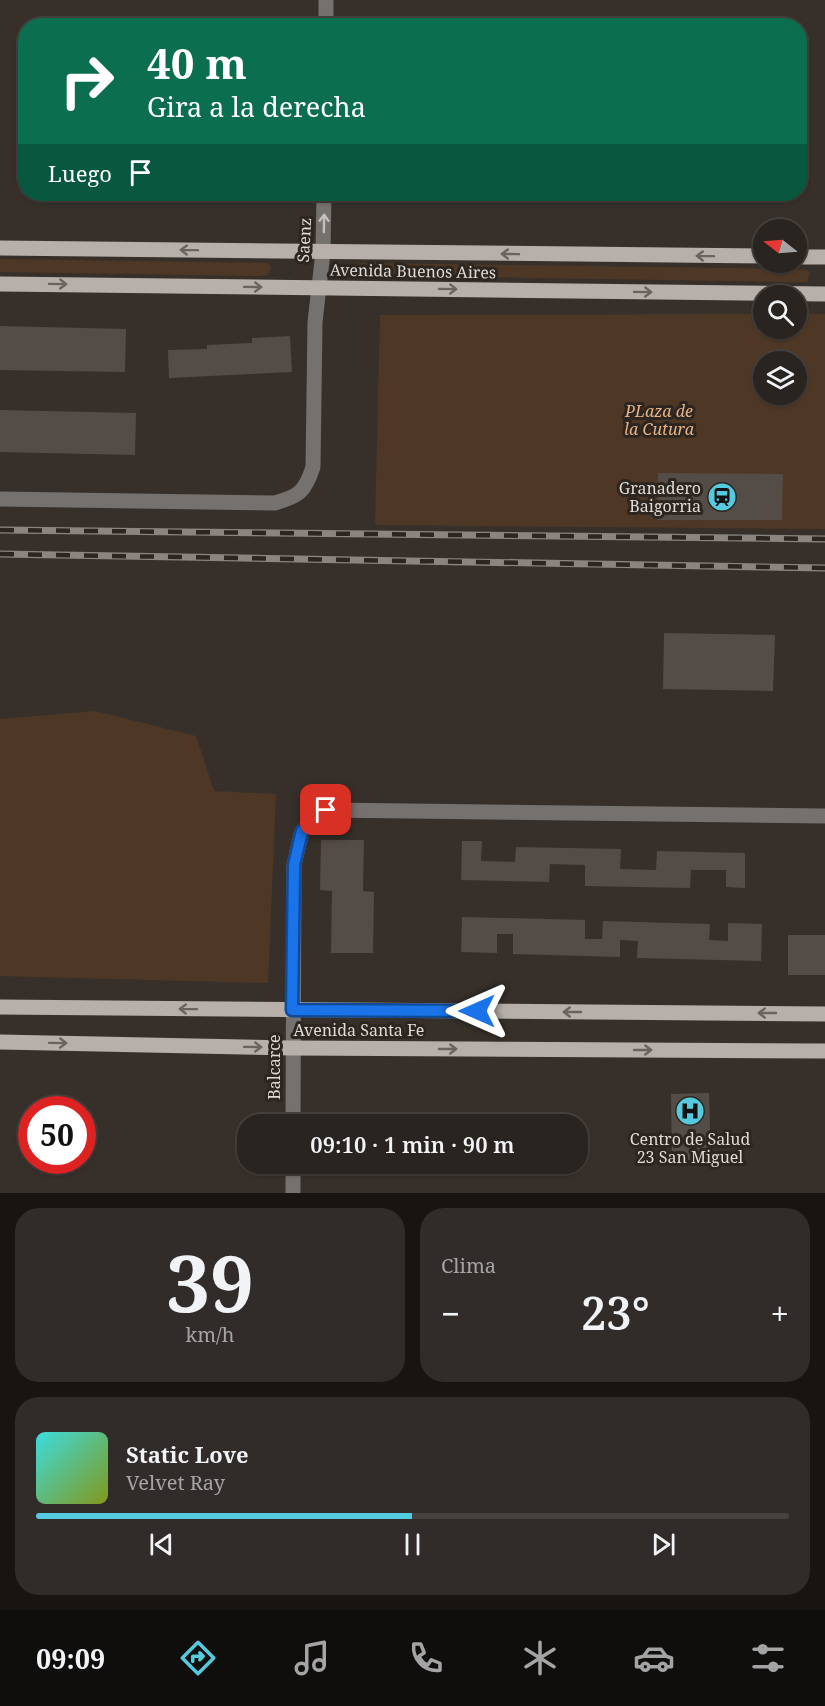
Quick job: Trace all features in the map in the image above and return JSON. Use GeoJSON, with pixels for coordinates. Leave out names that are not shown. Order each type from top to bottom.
{"type":"FeatureCollection","features":[{"type":"Feature","properties":{"kind":"main road","name":"Avenida Buenos Aires"},"geometry":{"type":"LineString","coordinates":[[0,248],[753,256]]}},
{"type":"Feature","properties":{"kind":"main road"},"geometry":{"type":"LineString","coordinates":[[807,257],[825,257]]}},
{"type":"Feature","properties":{"kind":"main road","name":"Avenida Buenos Aires"},"geometry":{"type":"LineString","coordinates":[[0,284],[825,294]]}},
{"type":"Feature","properties":{"kind":"main road","name":"Avenida Santa Fe"},"geometry":{"type":"LineString","coordinates":[[0,1007],[825,1014]]}},
{"type":"Feature","properties":{"kind":"main road","name":"Avenida Santa Fe"},"geometry":{"type":"LineString","coordinates":[[0,1042],[292,1048],[825,1051]]}},
{"type":"Feature","properties":{"kind":"street"},"geometry":{"type":"LineString","coordinates":[[326,0],[326,18]]}},
{"type":"Feature","properties":{"kind":"street","name":"Saenz"},"geometry":{"type":"LineString","coordinates":[[0,499],[275,503],[296,496],[308,483],[313,467],[315,322],[323,252],[324,201]]}},
{"type":"Feature","properties":{"kind":"street","name":"Balcarce"},"geometry":{"type":"LineString","coordinates":[[292,1114],[294,865],[302,831],[326,810],[825,816]]}},
{"type":"Feature","properties":{"kind":"street"},"geometry":{"type":"LineString","coordinates":[[293,1174],[293,1193]]}},
{"type":"Feature","properties":{"kind":"green space"},"geometry":{"type":"Polygon","coordinates":[[[0,259],[267,263],[271,266],[268,275],[260,276],[0,272],[0,259]]]}},
{"type":"Feature","properties":{"kind":"green space"},"geometry":{"type":"Polygon","coordinates":[[[363,263],[753,268],[753,273],[810,272],[807,282],[356,275],[352,271],[355,265],[363,263]]]}},
{"type":"Feature","properties":{"kind":"green space","name":"PLaza de la Cutura"},"geometry":{"type":"Polygon","coordinates":[[[753,314],[753,339],[807,339],[807,314],[825,314],[825,529],[375,525],[380,315],[753,314]]]}},
{"type":"Feature","properties":{"kind":"green space"},"geometry":{"type":"Polygon","coordinates":[[[95,711],[196,736],[214,791],[276,794],[268,983],[0,976],[0,719],[95,711]]]}},
{"type":"Feature","properties":{"kind":"building"},"geometry":{"type":"Polygon","coordinates":[[[0,326],[126,329],[125,372],[0,370],[0,326]]]}},
{"type":"Feature","properties":{"kind":"building"},"geometry":{"type":"Polygon","coordinates":[[[290,336],[292,372],[169,378],[168,350],[207,349],[207,345],[252,343],[252,338],[290,336]]]}},
{"type":"Feature","properties":{"kind":"building"},"geometry":{"type":"Polygon","coordinates":[[[0,410],[136,413],[135,455],[0,452],[0,410]]]}},
{"type":"Feature","properties":{"kind":"building"},"geometry":{"type":"Polygon","coordinates":[[[658,473],[783,474],[782,520],[657,520],[658,473]]]}},
{"type":"Feature","properties":{"kind":"building"},"geometry":{"type":"Polygon","coordinates":[[[664,633],[775,635],[773,691],[663,689],[664,633]]]}},
{"type":"Feature","properties":{"kind":"building"},"geometry":{"type":"Polygon","coordinates":[[[321,840],[364,840],[363,891],[374,892],[373,953],[331,953],[332,891],[320,890],[321,840]]]}},
{"type":"Feature","properties":{"kind":"building"},"geometry":{"type":"Polygon","coordinates":[[[462,841],[482,841],[481,861],[515,862],[516,847],[621,849],[620,869],[656,870],[657,851],[745,853],[745,888],[726,887],[726,870],[691,870],[690,888],[585,886],[585,865],[550,864],[549,882],[461,880],[462,841]]]}},
{"type":"Feature","properties":{"kind":"building"},"geometry":{"type":"Polygon","coordinates":[[[462,917],[585,920],[585,939],[602,939],[603,921],[710,924],[709,940],[728,941],[728,923],[762,924],[761,961],[637,958],[638,941],[620,940],[620,957],[513,954],[513,934],[497,934],[497,953],[461,952],[462,917]]]}},
{"type":"Feature","properties":{"kind":"building"},"geometry":{"type":"Polygon","coordinates":[[[788,935],[825,935],[825,975],[788,975],[788,935]]]}},
{"type":"Feature","properties":{"kind":"building"},"geometry":{"type":"Polygon","coordinates":[[[709,1093],[711,1161],[672,1162],[671,1094],[709,1093]]]}},
{"type":"Feature","properties":{"kind":"railway"},"geometry":{"type":"LineString","coordinates":[[0,530],[825,539]]}},
{"type":"Feature","properties":{"kind":"railway"},"geometry":{"type":"LineString","coordinates":[[0,554],[825,568]]}},
{"type":"Feature","properties":{"kind":"place","name":"Granadero Baigorria"},"geometry":{"type":"Point","coordinates":[722,497]}},
{"type":"Feature","properties":{"kind":"place","name":"Centro de Salud 23 San Miguel"},"geometry":{"type":"Point","coordinates":[690,1111]}},
{"type":"Feature","properties":{"kind":"route"},"geometry":{"type":"LineString","coordinates":[[326,810],[302,831],[294,865],[292,1010],[477,1011]]}}]}
